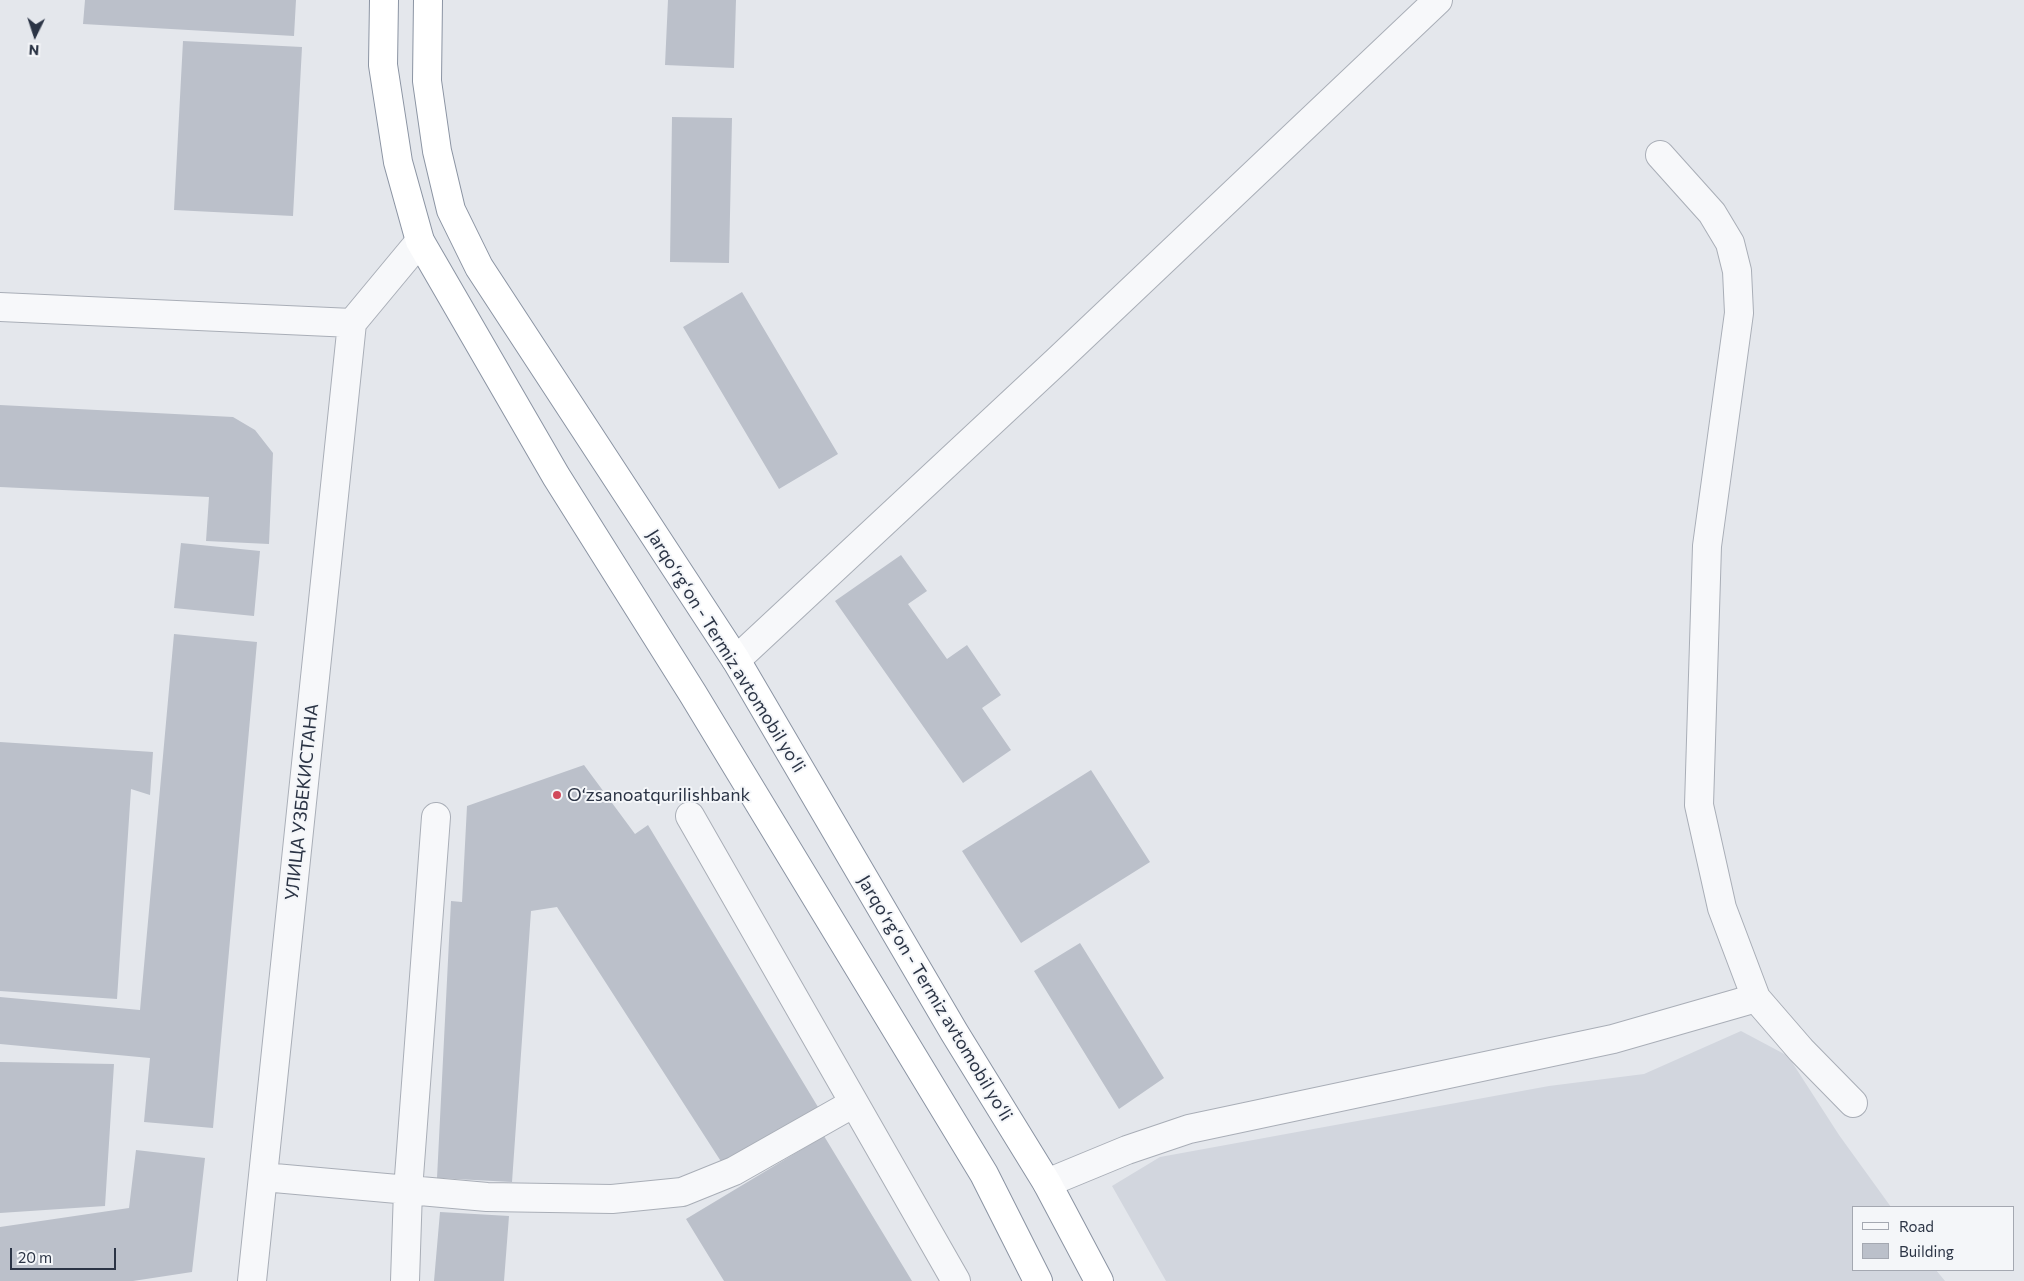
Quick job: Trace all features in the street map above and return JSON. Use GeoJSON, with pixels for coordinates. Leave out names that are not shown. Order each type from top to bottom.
{"type":"FeatureCollection","features":[{"type":"Feature","properties":{"kind":"highway"},"geometry":{"type":"LineString","coordinates":[[384,0],[383,65],[398,162],[420,241],[556,476],[694,694],[984,1174],[1038,1281]]}},
{"type":"Feature","properties":{"kind":"highway","name":"Jarqoʻrgʻon - Termiz avtomobil yoʻli"},"geometry":{"type":"LineString","coordinates":[[428,0],[428,81],[437,151],[451,210],[479,267],[736,660],[954,1032],[1047,1183],[1099,1281]]}},
{"type":"Feature","properties":{"kind":"street"},"geometry":{"type":"LineString","coordinates":[[736,660],[1065,354],[1438,0]]}},
{"type":"Feature","properties":{"kind":"street"},"geometry":{"type":"LineString","coordinates":[[1660,155],[1712,214],[1730,243],[1737,271],[1739,314],[1707,546],[1699,805],[1722,908],[1756,998],[1801,1050],[1853,1103]]}},
{"type":"Feature","properties":{"kind":"street"},"geometry":{"type":"LineString","coordinates":[[0,307],[352,324],[420,241]]}},
{"type":"Feature","properties":{"kind":"street","name":"УЛИЦА УЗБЕКИСТАНА"},"geometry":{"type":"LineString","coordinates":[[252,1281],[352,324]]}},
{"type":"Feature","properties":{"kind":"street"},"geometry":{"type":"LineString","coordinates":[[405,1281],[408,1190],[436,816]]}},
{"type":"Feature","properties":{"kind":"street"},"geometry":{"type":"LineString","coordinates":[[690,816],[956,1281]]}},
{"type":"Feature","properties":{"kind":"street"},"geometry":{"type":"LineString","coordinates":[[1047,1183],[1127,1150],[1189,1129],[1613,1039],[1756,998]]}},
{"type":"Feature","properties":{"kind":"street"},"geometry":{"type":"LineString","coordinates":[[263,1178],[487,1197],[612,1200],[682,1192],[734,1171],[854,1103]]}},
{"type":"Feature","properties":{"kind":"shaded area"},"geometry":{"type":"Polygon","coordinates":[[[1741,1031],[1788,1056],[1839,1135],[1890,1206],[1852,1206],[1852,1271],[1937,1271],[1945,1281],[1166,1281],[1112,1186],[1160,1157],[1549,1086],[1644,1074],[1741,1031]]]}},
{"type":"Feature","properties":{"kind":"building"},"geometry":{"type":"Polygon","coordinates":[[[85,0],[296,0],[294,36],[83,24],[85,0]]]}},
{"type":"Feature","properties":{"kind":"building"},"geometry":{"type":"Polygon","coordinates":[[[668,0],[736,0],[734,68],[665,65],[668,0]]]}},
{"type":"Feature","properties":{"kind":"building"},"geometry":{"type":"Polygon","coordinates":[[[183,41],[302,47],[293,216],[174,210],[183,41]]]}},
{"type":"Feature","properties":{"kind":"building"},"geometry":{"type":"Polygon","coordinates":[[[672,117],[732,118],[729,263],[670,262],[672,117]]]}},
{"type":"Feature","properties":{"kind":"building"},"geometry":{"type":"Polygon","coordinates":[[[742,292],[838,454],[779,489],[683,327],[742,292]]]}},
{"type":"Feature","properties":{"kind":"building"},"geometry":{"type":"Polygon","coordinates":[[[0,405],[233,417],[255,430],[273,453],[269,544],[206,541],[209,497],[0,487],[0,405]]]}},
{"type":"Feature","properties":{"kind":"building"},"geometry":{"type":"Polygon","coordinates":[[[181,543],[260,551],[254,616],[174,608],[181,543]]]}},
{"type":"Feature","properties":{"kind":"building"},"geometry":{"type":"Polygon","coordinates":[[[901,555],[927,591],[908,604],[947,659],[967,645],[1001,695],[982,708],[1011,750],[963,783],[835,601],[901,555]]]}},
{"type":"Feature","properties":{"kind":"building"},"geometry":{"type":"Polygon","coordinates":[[[174,634],[257,642],[213,1128],[144,1122],[150,1058],[0,1044],[0,997],[140,1010],[174,634]]]}},
{"type":"Feature","properties":{"kind":"building"},"geometry":{"type":"Polygon","coordinates":[[[0,742],[153,752],[150,795],[131,789],[117,999],[0,991],[0,742]]]}},
{"type":"Feature","properties":{"kind":"building"},"geometry":{"type":"Polygon","coordinates":[[[584,765],[635,834],[648,825],[818,1107],[722,1163],[557,907],[531,911],[512,1182],[437,1178],[451,901],[462,902],[467,806],[584,765]]]}},
{"type":"Feature","properties":{"kind":"building"},"geometry":{"type":"Polygon","coordinates":[[[1091,770],[1150,862],[1021,943],[962,851],[1091,770]]]}},
{"type":"Feature","properties":{"kind":"building"},"geometry":{"type":"Polygon","coordinates":[[[1080,943],[1164,1078],[1119,1109],[1034,971],[1080,943]]]}},
{"type":"Feature","properties":{"kind":"building"},"geometry":{"type":"Polygon","coordinates":[[[0,1062],[114,1064],[105,1206],[0,1213],[0,1062]]]}},
{"type":"Feature","properties":{"kind":"building"},"geometry":{"type":"Polygon","coordinates":[[[824,1136],[912,1281],[724,1281],[686,1219],[824,1136]]]}},
{"type":"Feature","properties":{"kind":"building"},"geometry":{"type":"Polygon","coordinates":[[[136,1150],[205,1158],[192,1272],[133,1281],[0,1281],[0,1227],[129,1208],[136,1150]]]}},
{"type":"Feature","properties":{"kind":"building"},"geometry":{"type":"Polygon","coordinates":[[[440,1212],[509,1216],[504,1281],[434,1281],[440,1212]]]}},
{"type":"Feature","properties":{"kind":"place","name":"Oʻzsanoatqurilishbank"},"geometry":{"type":"Point","coordinates":[557,795]}}]}
